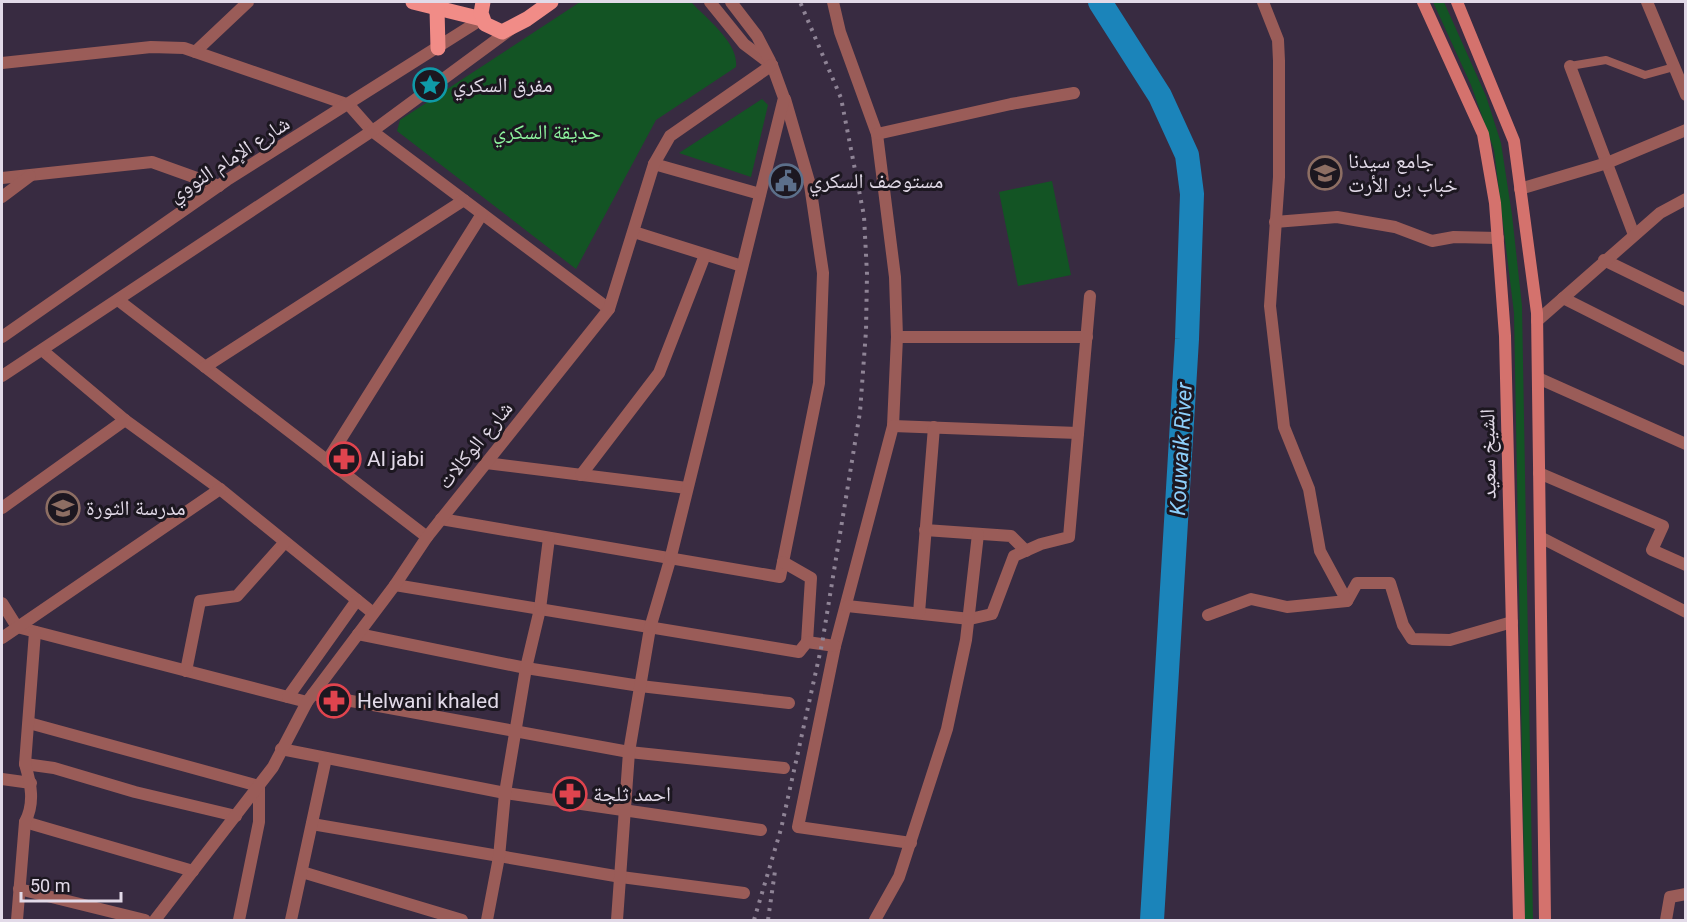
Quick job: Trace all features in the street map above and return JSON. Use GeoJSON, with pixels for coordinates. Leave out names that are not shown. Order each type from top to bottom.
{"type":"FeatureCollection","features":[{"type":"Feature","properties":{"kind":"main road"},"geometry":{"type":"LineString","coordinates":[[414,2],[482,19],[495,31],[513,27],[551,2]]}},
{"type":"Feature","properties":{"kind":"main road"},"geometry":{"type":"LineString","coordinates":[[482,19],[483,2]]}},
{"type":"Feature","properties":{"kind":"main road","name":"الشيخ سعيد"},"geometry":{"type":"LineString","coordinates":[[1423,2],[1483,134],[1495,202],[1505,336],[1519,921]]}},
{"type":"Feature","properties":{"kind":"main road"},"geometry":{"type":"LineString","coordinates":[[1457,2],[1514,141],[1537,321],[1545,921]]}},
{"type":"Feature","properties":{"kind":"main road"},"geometry":{"type":"LineString","coordinates":[[437,9],[438,48]]}},
{"type":"Feature","properties":{"kind":"street"},"geometry":{"type":"LineString","coordinates":[[195,52],[248,2]]}},
{"type":"Feature","properties":{"kind":"street"},"geometry":{"type":"LineString","coordinates":[[710,2],[744,44],[772,65]]}},
{"type":"Feature","properties":{"kind":"street"},"geometry":{"type":"LineString","coordinates":[[441,519],[780,577],[819,383],[823,273],[810,185],[784,98],[772,65],[757,36],[731,2]]}},
{"type":"Feature","properties":{"kind":"street"},"geometry":{"type":"LineString","coordinates":[[833,2],[840,32],[877,134],[895,277],[897,337],[893,426],[835,646],[798,827],[911,843]]}},
{"type":"Feature","properties":{"kind":"street"},"geometry":{"type":"LineString","coordinates":[[1263,2],[1278,40],[1279,177],[1270,306],[1284,427],[1309,489],[1320,551],[1347,601]]}},
{"type":"Feature","properties":{"kind":"street"},"geometry":{"type":"LineString","coordinates":[[1647,2],[1686,95]]}},
{"type":"Feature","properties":{"kind":"street","name":"شارع الإمام النووي"},"geometry":{"type":"LineString","coordinates":[[2,337],[219,186],[482,19]]}},
{"type":"Feature","properties":{"kind":"street"},"geometry":{"type":"LineString","coordinates":[[2,376],[372,131],[513,27]]}},
{"type":"Feature","properties":{"kind":"street"},"geometry":{"type":"LineString","coordinates":[[2,63],[151,47],[184,48],[349,105],[372,131],[609,309]]}},
{"type":"Feature","properties":{"kind":"street","name":"شارع الوكالات"},"geometry":{"type":"LineString","coordinates":[[155,921],[273,767],[310,698],[395,585],[427,537],[609,309],[654,164],[670,136],[772,65]]}},
{"type":"Feature","properties":{"kind":"street"},"geometry":{"type":"LineString","coordinates":[[1570,66],[1634,235]]}},
{"type":"Feature","properties":{"kind":"street"},"geometry":{"type":"LineString","coordinates":[[877,134],[1074,93]]}},
{"type":"Feature","properties":{"kind":"street"},"geometry":{"type":"LineString","coordinates":[[617,921],[629,752],[650,628],[670,560],[784,98]]}},
{"type":"Feature","properties":{"kind":"street"},"geometry":{"type":"LineString","coordinates":[[1520,189],[1607,163],[1686,130]]}},
{"type":"Feature","properties":{"kind":"street"},"geometry":{"type":"LineString","coordinates":[[2,178],[152,162],[219,186]]}},
{"type":"Feature","properties":{"kind":"street"},"geometry":{"type":"LineString","coordinates":[[654,164],[760,194]]}},
{"type":"Feature","properties":{"kind":"street"},"geometry":{"type":"LineString","coordinates":[[2,197],[32,175]]}},
{"type":"Feature","properties":{"kind":"street"},"geometry":{"type":"LineString","coordinates":[[1537,321],[1660,213],[1686,199]]}},
{"type":"Feature","properties":{"kind":"street"},"geometry":{"type":"LineString","coordinates":[[205,367],[464,200]]}},
{"type":"Feature","properties":{"kind":"street"},"geometry":{"type":"LineString","coordinates":[[327,461],[482,214]]}},
{"type":"Feature","properties":{"kind":"street"},"geometry":{"type":"LineString","coordinates":[[1275,222],[1337,217],[1395,227],[1432,241],[1454,237],[1498,238]]}},
{"type":"Feature","properties":{"kind":"street"},"geometry":{"type":"LineString","coordinates":[[634,232],[742,266]]}},
{"type":"Feature","properties":{"kind":"street"},"geometry":{"type":"LineString","coordinates":[[580,475],[659,373],[705,255]]}},
{"type":"Feature","properties":{"kind":"street"},"geometry":{"type":"LineString","coordinates":[[1604,260],[1686,300]]}},
{"type":"Feature","properties":{"kind":"street"},"geometry":{"type":"LineString","coordinates":[[847,606],[970,619],[992,614],[1014,556],[1069,537],[1090,296]]}},
{"type":"Feature","properties":{"kind":"street"},"geometry":{"type":"LineString","coordinates":[[1563,298],[1686,360]]}},
{"type":"Feature","properties":{"kind":"street"},"geometry":{"type":"LineString","coordinates":[[118,300],[427,537]]}},
{"type":"Feature","properties":{"kind":"street"},"geometry":{"type":"LineString","coordinates":[[897,337],[1087,338]]}},
{"type":"Feature","properties":{"kind":"street"},"geometry":{"type":"LineString","coordinates":[[42,350],[125,420],[220,489],[373,613]]}},
{"type":"Feature","properties":{"kind":"street"},"geometry":{"type":"LineString","coordinates":[[1538,378],[1686,444]]}},
{"type":"Feature","properties":{"kind":"street"},"geometry":{"type":"LineString","coordinates":[[2,508],[125,420]]}},
{"type":"Feature","properties":{"kind":"street"},"geometry":{"type":"LineString","coordinates":[[893,426],[1078,433]]}},
{"type":"Feature","properties":{"kind":"street"},"geometry":{"type":"LineString","coordinates":[[919,613],[934,427]]}},
{"type":"Feature","properties":{"kind":"street"},"geometry":{"type":"LineString","coordinates":[[486,463],[687,489]]}},
{"type":"Feature","properties":{"kind":"street"},"geometry":{"type":"LineString","coordinates":[[1539,473],[1663,526],[1652,550],[1686,565]]}},
{"type":"Feature","properties":{"kind":"street"},"geometry":{"type":"LineString","coordinates":[[2,638],[220,489]]}},
{"type":"Feature","properties":{"kind":"street"},"geometry":{"type":"LineString","coordinates":[[925,530],[1011,536],[1026,550]]}},
{"type":"Feature","properties":{"kind":"street"},"geometry":{"type":"LineString","coordinates":[[875,921],[893,891],[911,843],[947,729],[970,619],[978,534]]}},
{"type":"Feature","properties":{"kind":"street"},"geometry":{"type":"LineString","coordinates":[[1540,537],[1686,612]]}},
{"type":"Feature","properties":{"kind":"street"},"geometry":{"type":"LineString","coordinates":[[488,921],[499,857],[505,793],[518,731],[526,668],[540,609],[549,538]]}},
{"type":"Feature","properties":{"kind":"street"},"geometry":{"type":"LineString","coordinates":[[186,671],[200,602],[237,596],[285,542]]}},
{"type":"Feature","properties":{"kind":"street"},"geometry":{"type":"LineString","coordinates":[[395,585],[799,652],[807,642],[811,578],[783,562]]}},
{"type":"Feature","properties":{"kind":"street"},"geometry":{"type":"LineString","coordinates":[[1347,601],[1358,583],[1390,583],[1403,625],[1412,639],[1450,640],[1512,622]]}},
{"type":"Feature","properties":{"kind":"street"},"geometry":{"type":"LineString","coordinates":[[1208,615],[1251,598],[1287,607],[1347,601]]}},
{"type":"Feature","properties":{"kind":"street"},"geometry":{"type":"LineString","coordinates":[[288,697],[357,600]]}},
{"type":"Feature","properties":{"kind":"street"},"geometry":{"type":"LineString","coordinates":[[2,603],[17,627],[288,697],[310,698],[518,731],[629,752],[784,768]]}},
{"type":"Feature","properties":{"kind":"street"},"geometry":{"type":"LineString","coordinates":[[17,921],[25,822],[31,808],[31,783],[25,764],[34,632]]}},
{"type":"Feature","properties":{"kind":"street"},"geometry":{"type":"LineString","coordinates":[[358,634],[526,668],[640,686],[789,703]]}},
{"type":"Feature","properties":{"kind":"street"},"geometry":{"type":"LineString","coordinates":[[807,642],[835,646]]}},
{"type":"Feature","properties":{"kind":"street"},"geometry":{"type":"LineString","coordinates":[[29,723],[259,786],[260,822],[239,921]]}},
{"type":"Feature","properties":{"kind":"street"},"geometry":{"type":"LineString","coordinates":[[281,749],[505,793],[761,830]]}},
{"type":"Feature","properties":{"kind":"street"},"geometry":{"type":"LineString","coordinates":[[291,921],[326,758]]}},
{"type":"Feature","properties":{"kind":"street"},"geometry":{"type":"LineString","coordinates":[[25,764],[54,768],[135,792],[236,816]]}},
{"type":"Feature","properties":{"kind":"street"},"geometry":{"type":"LineString","coordinates":[[2,779],[31,783]]}},
{"type":"Feature","properties":{"kind":"street"},"geometry":{"type":"LineString","coordinates":[[25,822],[193,871]]}},
{"type":"Feature","properties":{"kind":"street"},"geometry":{"type":"LineString","coordinates":[[312,824],[621,877],[744,893]]}},
{"type":"Feature","properties":{"kind":"street"},"geometry":{"type":"LineString","coordinates":[[302,872],[462,921]]}},
{"type":"Feature","properties":{"kind":"street"},"geometry":{"type":"LineString","coordinates":[[19,889],[145,921]]}},
{"type":"Feature","properties":{"kind":"street"},"geometry":{"type":"LineString","coordinates":[[1666,921],[1670,897],[1686,894]]}},
{"type":"Feature","properties":{"kind":"lane"},"geometry":{"type":"LineString","coordinates":[[1570,66],[1606,60],[1645,75],[1674,67]]}},
{"type":"Feature","properties":{"kind":"green space","name":"حديقة السكري"},"geometry":{"type":"Polygon","coordinates":[[[580,2],[691,2],[727,40],[736,58],[736,67],[656,120],[576,269],[397,131],[400,120],[580,2]]]}},
{"type":"Feature","properties":{"kind":"green space"},"geometry":{"type":"Polygon","coordinates":[[[1433,2],[1444,2],[1486,96],[1501,143],[1522,306],[1533,920],[1525,920],[1514,313],[1494,150],[1471,85],[1433,2]]]}},
{"type":"Feature","properties":{"kind":"green space"},"geometry":{"type":"Polygon","coordinates":[[[762,99],[768,105],[751,177],[679,153],[762,99]]]}},
{"type":"Feature","properties":{"kind":"green space"},"geometry":{"type":"Polygon","coordinates":[[[1052,181],[1071,275],[1018,286],[999,192],[1052,181]]]}},
{"type":"Feature","properties":{"kind":"waterway","name":"Kouwaik River"},"geometry":{"type":"LineString","coordinates":[[1100,2],[1160,96],[1187,155],[1192,194],[1187,339],[1152,920]]}},
{"type":"Feature","properties":{"kind":"railway"},"geometry":{"type":"LineString","coordinates":[[754,920],[781,829],[822,644],[860,412],[866,331],[867,274],[864,216],[841,98],[800,2]]}},
{"type":"Feature","properties":{"kind":"railway"},"geometry":{"type":"LineString","coordinates":[[768,920],[775,871]]}},
{"type":"Feature","properties":{"kind":"place","name":"مفرق السكري"},"geometry":{"type":"Point","coordinates":[430,85]}},
{"type":"Feature","properties":{"kind":"place","name":"جامع سيدنا خباب بن الأرت"},"geometry":{"type":"Point","coordinates":[1325,173]}},
{"type":"Feature","properties":{"kind":"place","name":"مستوصف السكري"},"geometry":{"type":"Point","coordinates":[786,181]}},
{"type":"Feature","properties":{"kind":"place","name":"Al jabi"},"geometry":{"type":"Point","coordinates":[344,459]}},
{"type":"Feature","properties":{"kind":"place","name":"مدرسة الثورة"},"geometry":{"type":"Point","coordinates":[63,508]}},
{"type":"Feature","properties":{"kind":"place","name":"Helwani khaled"},"geometry":{"type":"Point","coordinates":[334,701]}},
{"type":"Feature","properties":{"kind":"place","name":"احمد ثلجة"},"geometry":{"type":"Point","coordinates":[570,794]}}]}
